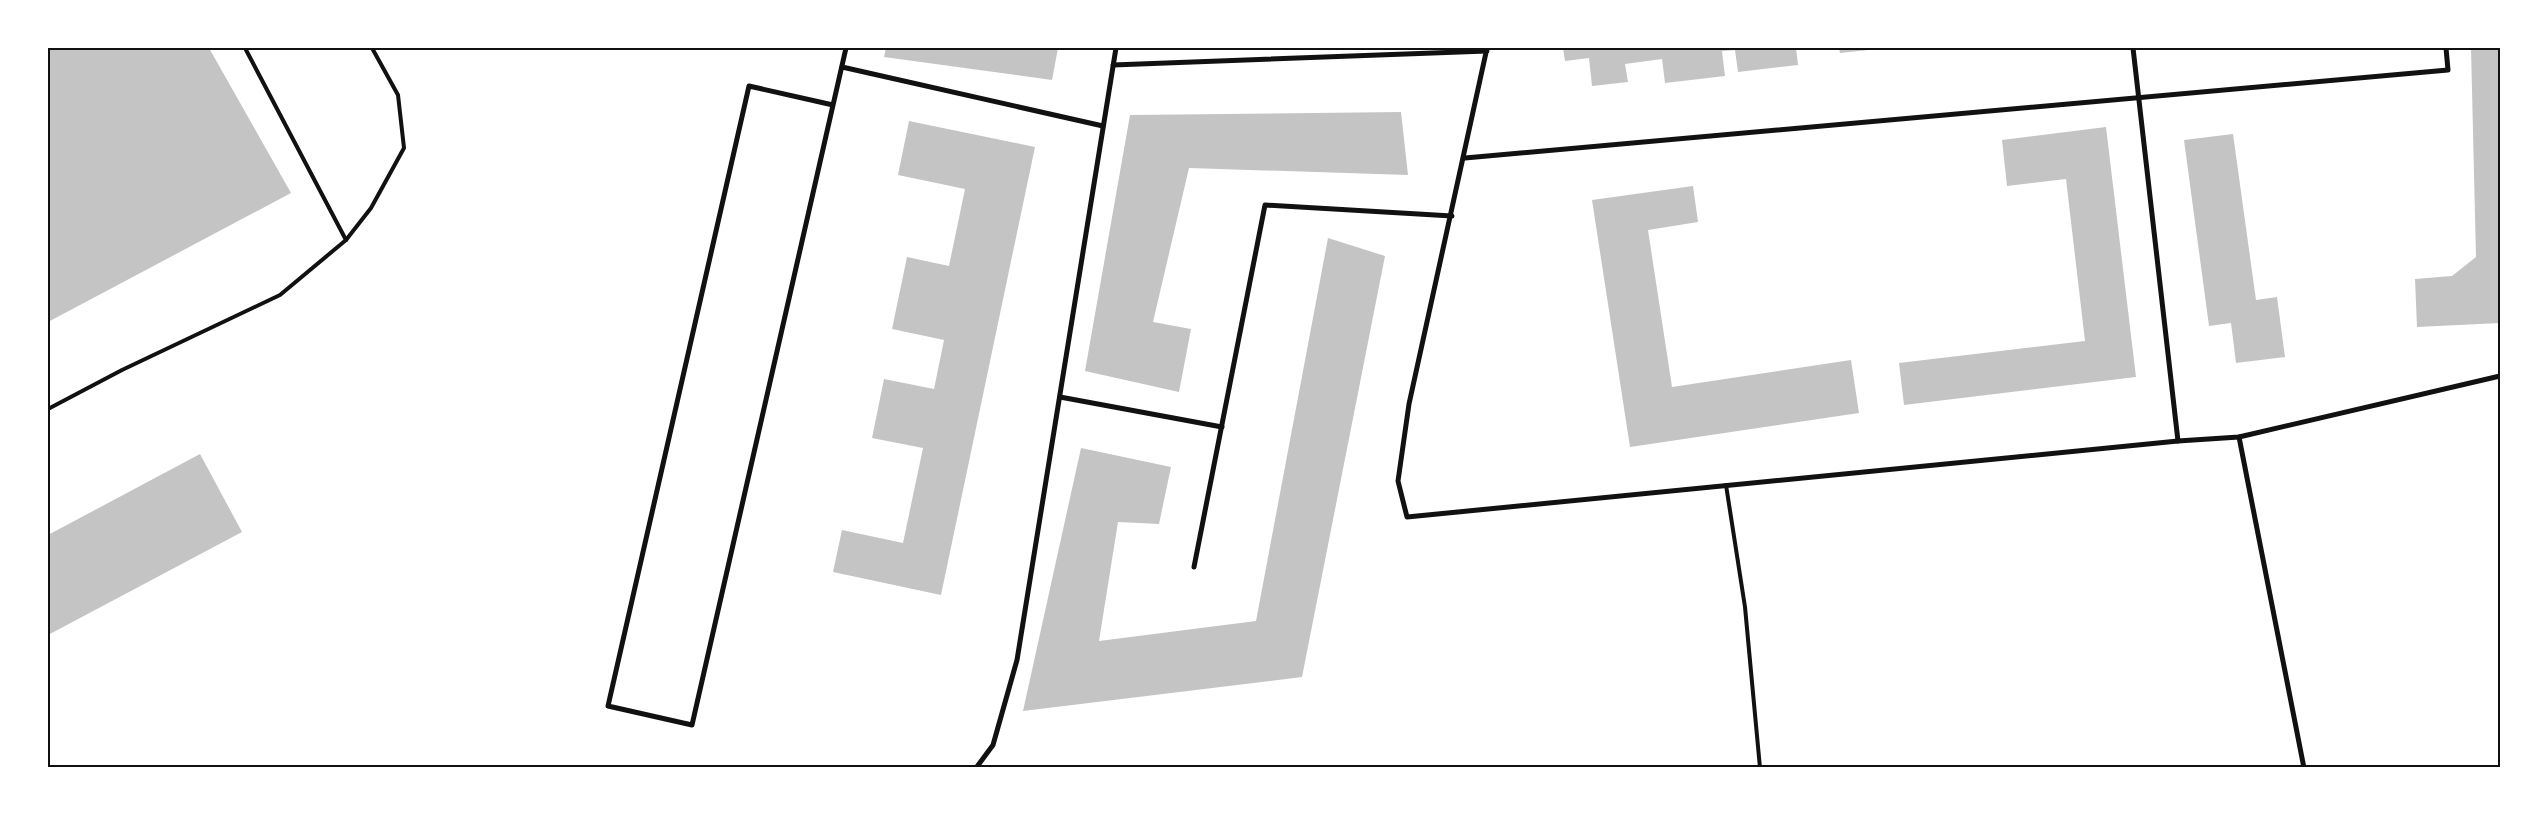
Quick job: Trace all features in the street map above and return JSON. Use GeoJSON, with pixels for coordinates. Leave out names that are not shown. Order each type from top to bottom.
{"type":"FeatureCollection","features":[{"type":"Feature","properties":{"kind":"street"},"geometry":{"type":"LineString","coordinates":[[832,105],[748,86],[608,706],[692,725],[846,48]]}},
{"type":"Feature","properties":{"kind":"street"},"geometry":{"type":"LineString","coordinates":[[976,768],[992,746],[1017,660],[1116,48]]}},
{"type":"Feature","properties":{"kind":"street"},"geometry":{"type":"LineString","coordinates":[[2132,48],[2140,97],[2178,441]]}},
{"type":"Feature","properties":{"kind":"street"},"geometry":{"type":"LineString","coordinates":[[1464,158],[2448,70],[2446,48]]}},
{"type":"Feature","properties":{"kind":"street"},"geometry":{"type":"LineString","coordinates":[[1113,65],[1487,49],[1452,216],[1408,404],[1398,481],[1407,517],[2178,441],[2239,437],[2500,376]]}},
{"type":"Feature","properties":{"kind":"street"},"geometry":{"type":"LineString","coordinates":[[842,67],[1103,126]]}},
{"type":"Feature","properties":{"kind":"street"},"geometry":{"type":"LineString","coordinates":[[1194,567],[1265,205],[1452,216]]}},
{"type":"Feature","properties":{"kind":"street"},"geometry":{"type":"LineString","coordinates":[[1060,397],[1222,427]]}},
{"type":"Feature","properties":{"kind":"street"},"geometry":{"type":"LineString","coordinates":[[2239,437],[2304,768]]}},
{"type":"Feature","properties":{"kind":"lane"},"geometry":{"type":"LineString","coordinates":[[245,48],[346,240]]}},
{"type":"Feature","properties":{"kind":"lane"},"geometry":{"type":"LineString","coordinates":[[48,409],[122,370],[280,295],[346,240],[370,208],[404,148],[398,95],[372,48]]}},
{"type":"Feature","properties":{"kind":"lane"},"geometry":{"type":"LineString","coordinates":[[1726,485],[1745,607],[1760,768]]}},
{"type":"Feature","properties":{"kind":"building"},"geometry":{"type":"Polygon","coordinates":[[[48,48],[209,48],[291,193],[48,322],[48,48]]]}},
{"type":"Feature","properties":{"kind":"building"},"geometry":{"type":"Polygon","coordinates":[[[886,48],[1058,48],[1052,80],[884,57],[886,48]]]}},
{"type":"Feature","properties":{"kind":"building"},"geometry":{"type":"Polygon","coordinates":[[[1563,48],[1796,48],[1798,65],[1738,72],[1735,50],[1722,51],[1725,76],[1665,83],[1662,59],[1625,64],[1628,82],[1592,86],[1589,58],[1565,61],[1563,48]]]}},
{"type":"Feature","properties":{"kind":"building"},"geometry":{"type":"Polygon","coordinates":[[[1839,48],[1878,48],[1878,49],[1840,53],[1839,48]]]}},
{"type":"Feature","properties":{"kind":"building"},"geometry":{"type":"Polygon","coordinates":[[[2471,48],[2500,48],[2500,323],[2417,327],[2415,279],[2452,276],[2476,257],[2471,48]]]}},
{"type":"Feature","properties":{"kind":"building"},"geometry":{"type":"Polygon","coordinates":[[[1401,112],[1408,175],[1189,168],[1153,322],[1191,329],[1179,392],[1085,371],[1130,115],[1401,112]]]}},
{"type":"Feature","properties":{"kind":"building"},"geometry":{"type":"Polygon","coordinates":[[[909,121],[1035,147],[941,595],[833,572],[842,530],[903,543],[923,448],[872,438],[884,379],[934,389],[944,340],[892,329],[907,257],[949,266],[965,189],[898,175],[909,121]]]}},
{"type":"Feature","properties":{"kind":"building"},"geometry":{"type":"Polygon","coordinates":[[[2106,127],[2136,377],[1904,405],[1899,363],[2085,341],[2066,179],[2007,186],[2002,140],[2106,127]]]}},
{"type":"Feature","properties":{"kind":"building"},"geometry":{"type":"Polygon","coordinates":[[[2233,134],[2256,300],[2277,297],[2285,357],[2236,363],[2231,323],[2209,326],[2184,140],[2233,134]]]}},
{"type":"Feature","properties":{"kind":"building"},"geometry":{"type":"Polygon","coordinates":[[[1693,186],[1698,222],[1648,230],[1672,387],[1851,360],[1859,413],[1630,447],[1592,200],[1693,186]]]}},
{"type":"Feature","properties":{"kind":"building"},"geometry":{"type":"Polygon","coordinates":[[[1328,238],[1385,256],[1302,677],[1023,711],[1081,448],[1171,467],[1159,524],[1118,522],[1099,641],[1256,621],[1328,238]]]}},
{"type":"Feature","properties":{"kind":"building"},"geometry":{"type":"Polygon","coordinates":[[[200,454],[242,532],[48,635],[48,535],[200,454]]]}}]}
